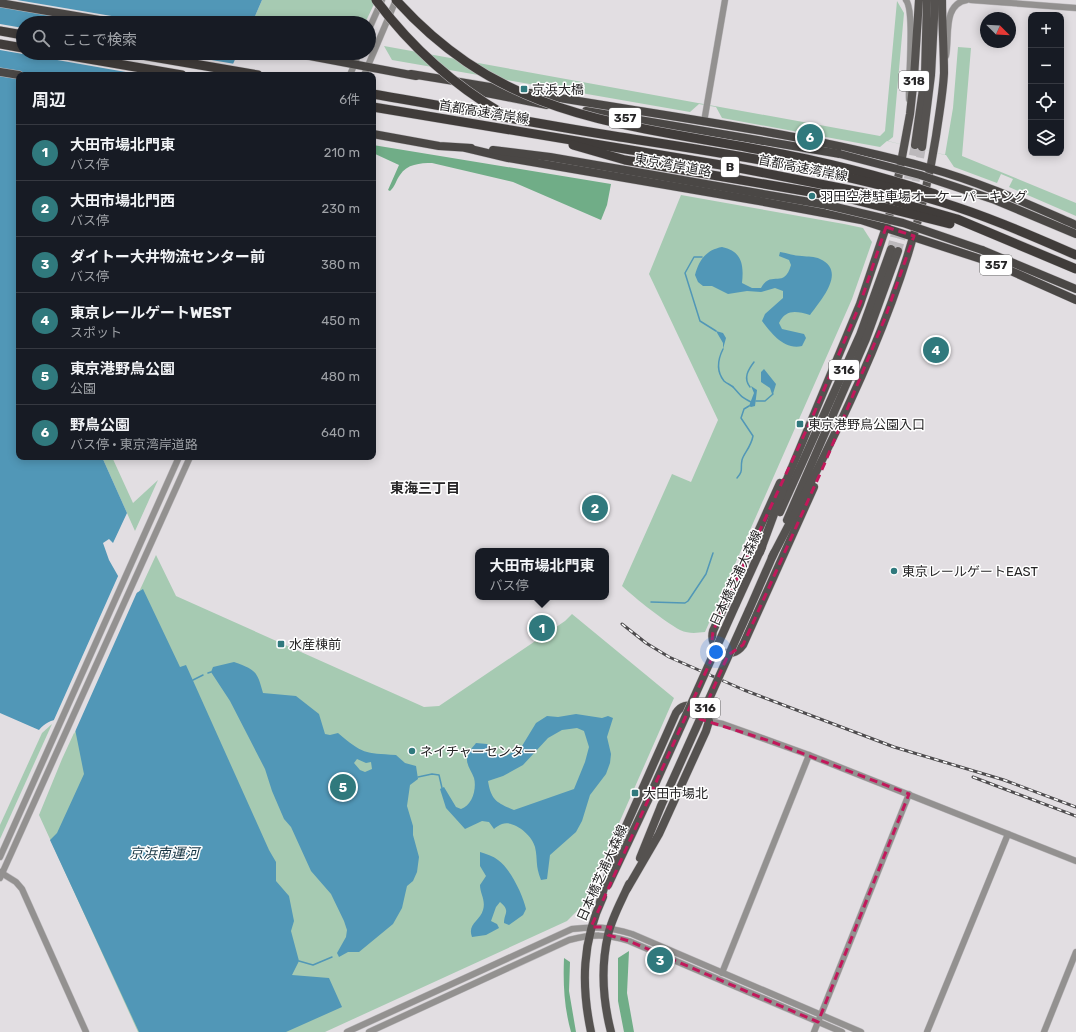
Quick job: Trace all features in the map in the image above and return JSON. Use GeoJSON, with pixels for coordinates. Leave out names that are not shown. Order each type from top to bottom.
{"type":"FeatureCollection","features":[{"type":"Feature","properties":{"kind":"highway","name":"B"},"geometry":{"type":"LineString","coordinates":[[376,0],[415,47],[458,85],[514,121],[568,144],[625,160],[851,199],[914,213],[1016,243]]}},
{"type":"Feature","properties":{"kind":"highway","name":"B"},"geometry":{"type":"LineString","coordinates":[[396,0],[434,38],[464,62],[498,82],[554,107],[632,127],[780,154],[889,180],[945,197],[1021,231]]}},
{"type":"Feature","properties":{"kind":"highway"},"geometry":{"type":"LineString","coordinates":[[0,3],[75,16]]}},
{"type":"Feature","properties":{"kind":"highway"},"geometry":{"type":"LineString","coordinates":[[0,31],[16,34]]}},
{"type":"Feature","properties":{"kind":"highway"},"geometry":{"type":"LineString","coordinates":[[0,44],[16,47]]}},
{"type":"Feature","properties":{"kind":"highway"},"geometry":{"type":"LineString","coordinates":[[95,60],[165,72]]}},
{"type":"Feature","properties":{"kind":"highway"},"geometry":{"type":"LineString","coordinates":[[171,60],[241,72]]}},
{"type":"Feature","properties":{"kind":"highway","name":"357"},"geometry":{"type":"LineString","coordinates":[[337,60],[411,74],[825,143],[930,169],[1023,202],[1076,225]]}},
{"type":"Feature","properties":{"kind":"highway"},"geometry":{"type":"LineString","coordinates":[[0,72],[16,75]]}},
{"type":"Feature","properties":{"kind":"highway","name":"357"},"geometry":{"type":"LineString","coordinates":[[411,74],[477,92],[524,101],[840,154],[949,183],[995,200],[1076,234]]}},
{"type":"Feature","properties":{"kind":"highway","name":"首都高速湾岸線"},"geometry":{"type":"LineString","coordinates":[[376,95],[741,157],[840,176],[942,202],[1021,231],[1076,255]]}},
{"type":"Feature","properties":{"kind":"highway","name":"首都高速湾岸線"},"geometry":{"type":"LineString","coordinates":[[376,108],[739,168],[839,188],[939,214],[1016,243],[1076,269]]}},
{"type":"Feature","properties":{"kind":"highway","name":"東京湾岸道路"},"geometry":{"type":"LineString","coordinates":[[376,135],[439,146],[550,156],[828,205],[882,218],[934,233],[982,250],[1076,289]]}},
{"type":"Feature","properties":{"kind":"highway","name":"357"},"geometry":{"type":"LineString","coordinates":[[466,148],[508,158],[766,202],[861,220],[914,236],[993,264],[1076,300]]}},
{"type":"Feature","properties":{"kind":"main road","name":"318"},"geometry":{"type":"LineString","coordinates":[[886,227],[910,114],[919,0]]}},
{"type":"Feature","properties":{"kind":"main road","name":"318"},"geometry":{"type":"LineString","coordinates":[[927,0],[925,75],[919,146],[931,75],[935,0]]}},
{"type":"Feature","properties":{"kind":"main road","name":"318"},"geometry":{"type":"LineString","coordinates":[[930,169],[944,73],[942,0]]}},
{"type":"Feature","properties":{"kind":"main road","name":"316"},"geometry":{"type":"LineString","coordinates":[[772,557],[839,425],[885,318],[914,236],[930,169]]}},
{"type":"Feature","properties":{"kind":"main road","name":"316"},"geometry":{"type":"LineString","coordinates":[[760,552],[787,479],[860,304],[886,227]]}},
{"type":"Feature","properties":{"kind":"main road","name":"日本橋芝浦大森線"},"geometry":{"type":"LineString","coordinates":[[591,1032],[584,989],[584,967],[590,931],[600,902],[822,420],[860,335],[894,250],[866,339],[796,495],[772,557],[749,610],[661,806],[610,931],[604,970],[604,991],[611,1032]]}},
{"type":"Feature","properties":{"kind":"main road"},"geometry":{"type":"LineString","coordinates":[[812,418],[796,449],[713,631],[713,645],[721,652],[732,654],[743,645],[824,465],[839,425]]}},
{"type":"Feature","properties":{"kind":"main road"},"geometry":{"type":"LineString","coordinates":[[600,902],[614,853],[676,713],[682,707],[694,706],[705,712],[709,721],[706,732],[659,834],[627,889]]}},
{"type":"Feature","properties":{"kind":"street"},"geometry":{"type":"LineString","coordinates":[[375,16],[382,0]]}},
{"type":"Feature","properties":{"kind":"street"},"geometry":{"type":"LineString","coordinates":[[376,47],[396,0]]}},
{"type":"Feature","properties":{"kind":"street"},"geometry":{"type":"LineString","coordinates":[[704,122],[725,0]]}},
{"type":"Feature","properties":{"kind":"street"},"geometry":{"type":"LineString","coordinates":[[906,0],[910,12],[908,80],[910,114]]}},
{"type":"Feature","properties":{"kind":"street"},"geometry":{"type":"LineString","coordinates":[[944,73],[948,45],[950,12],[958,2],[967,0]]}},
{"type":"Feature","properties":{"kind":"street"},"geometry":{"type":"LineString","coordinates":[[970,0],[1076,8]]}},
{"type":"Feature","properties":{"kind":"street"},"geometry":{"type":"LineString","coordinates":[[351,72],[356,60]]}},
{"type":"Feature","properties":{"kind":"street"},"geometry":{"type":"LineString","coordinates":[[365,72],[371,60]]}},
{"type":"Feature","properties":{"kind":"street"},"geometry":{"type":"LineString","coordinates":[[0,857],[178,460]]}},
{"type":"Feature","properties":{"kind":"street"},"geometry":{"type":"LineString","coordinates":[[86,1032],[22,889],[16,882],[1,875],[189,460]]}},
{"type":"Feature","properties":{"kind":"street"},"geometry":{"type":"LineString","coordinates":[[709,721],[723,724],[809,754],[1076,861]]}},
{"type":"Feature","properties":{"kind":"street"},"geometry":{"type":"LineString","coordinates":[[722,973],[809,754]]}},
{"type":"Feature","properties":{"kind":"street"},"geometry":{"type":"LineString","coordinates":[[814,1032],[909,794]]}},
{"type":"Feature","properties":{"kind":"street"},"geometry":{"type":"LineString","coordinates":[[927,1032],[1008,834]]}},
{"type":"Feature","properties":{"kind":"street"},"geometry":{"type":"LineString","coordinates":[[347,1032],[572,930],[610,931],[632,934],[861,1032]]}},
{"type":"Feature","properties":{"kind":"street"},"geometry":{"type":"LineString","coordinates":[[368,1032],[590,931]]}},
{"type":"Feature","properties":{"kind":"street"},"geometry":{"type":"LineString","coordinates":[[610,931],[629,941],[842,1032]]}},
{"type":"Feature","properties":{"kind":"street"},"geometry":{"type":"LineString","coordinates":[[1044,1032],[1076,952]]}},
{"type":"Feature","properties":{"kind":"highlighted area"},"geometry":{"type":"Polygon","coordinates":[[[886,227],[914,236],[885,318],[824,465],[743,645],[728,655],[700,719],[770,741],[909,794],[818,1022],[629,941],[608,935],[611,927],[591,927],[595,915],[716,649],[712,641],[713,631],[812,418],[860,304],[886,227]]]}},
{"type":"Feature","properties":{"kind":"green space"},"geometry":{"type":"Polygon","coordinates":[[[262,0],[376,0],[368,16],[255,16],[262,0]]]}},
{"type":"Feature","properties":{"kind":"green space"},"geometry":{"type":"Polygon","coordinates":[[[897,1],[904,13],[893,137],[888,141],[916,148],[887,141],[880,147],[722,118],[716,107],[699,104],[690,112],[392,60],[384,46],[880,136],[885,131],[897,1]]]}},
{"type":"Feature","properties":{"kind":"green space"},"geometry":{"type":"Polygon","coordinates":[[[958,47],[971,48],[962,156],[1076,203],[1076,216],[1009,187],[1013,179],[1001,174],[997,183],[954,167],[945,155],[953,108],[958,47]]]}},
{"type":"Feature","properties":{"kind":"green space"},"geometry":{"type":"Polygon","coordinates":[[[376,145],[611,184],[607,205],[601,220],[513,182],[432,163],[418,164],[406,168],[390,191],[388,190],[399,165],[376,154],[376,145]]]}},
{"type":"Feature","properties":{"kind":"green space"},"geometry":{"type":"Polygon","coordinates":[[[681,195],[863,228],[872,242],[852,299],[705,632],[696,633],[689,633],[673,626],[650,610],[622,586],[672,474],[691,482],[718,420],[649,274],[681,195]]]}},
{"type":"Feature","properties":{"kind":"green space"},"geometry":{"type":"Polygon","coordinates":[[[103,460],[113,460],[133,503],[158,480],[135,531],[103,460]]]}},
{"type":"Feature","properties":{"kind":"green space"},"geometry":{"type":"Polygon","coordinates":[[[156,555],[176,596],[424,707],[439,706],[565,621],[572,614],[674,698],[583,905],[567,921],[325,1032],[138,1032],[39,815],[62,759],[156,555]]]}},
{"type":"Feature","properties":{"kind":"green space"},"geometry":{"type":"Polygon","coordinates":[[[52,724],[0,839],[0,825],[42,733],[52,724]]]}},
{"type":"Feature","properties":{"kind":"green space"},"geometry":{"type":"Polygon","coordinates":[[[629,951],[627,993],[634,1032],[624,1032],[618,1001],[618,958],[629,951]]]}},
{"type":"Feature","properties":{"kind":"green space"},"geometry":{"type":"Polygon","coordinates":[[[564,958],[570,962],[569,991],[576,1032],[571,1032],[565,1004],[564,958]]]}},
{"type":"Feature","properties":{"kind":"water","name":"京浜南運河"},"geometry":{"type":"Polygon","coordinates":[[[0,0],[262,0],[255,16],[16,16],[16,60],[235,60],[229,72],[16,72],[16,460],[103,460],[127,513],[113,543],[109,539],[103,543],[109,560],[130,597],[143,589],[180,667],[186,665],[269,850],[276,862],[276,881],[289,896],[294,921],[291,931],[299,961],[292,975],[329,978],[342,1007],[286,1032],[139,1032],[50,840],[57,833],[84,774],[74,724],[60,719],[46,723],[39,730],[0,713],[0,0]]]}},
{"type":"Feature","properties":{"kind":"water"},"geometry":{"type":"Polygon","coordinates":[[[722,247],[729,249],[738,255],[743,270],[742,283],[752,288],[761,288],[769,280],[785,276],[791,265],[789,260],[779,256],[780,252],[797,256],[816,257],[828,264],[832,278],[825,294],[810,315],[796,312],[788,313],[779,323],[782,329],[804,334],[806,338],[802,346],[790,346],[779,340],[762,321],[765,314],[783,298],[783,291],[775,288],[761,292],[747,291],[728,294],[712,286],[703,286],[698,282],[695,275],[701,260],[707,253],[716,248],[722,247]]]}},
{"type":"Feature","properties":{"kind":"water"},"geometry":{"type":"Polygon","coordinates":[[[716,331],[723,333],[726,338],[723,349],[723,343],[716,331]]]}},
{"type":"Feature","properties":{"kind":"water"},"geometry":{"type":"Polygon","coordinates":[[[764,369],[776,384],[773,394],[770,388],[761,382],[761,372],[764,369]]]}},
{"type":"Feature","properties":{"kind":"water"},"geometry":{"type":"Polygon","coordinates":[[[751,386],[757,390],[755,406],[751,407],[749,406],[754,393],[751,386]]]}},
{"type":"Feature","properties":{"kind":"water"},"geometry":{"type":"Polygon","coordinates":[[[234,662],[247,667],[257,676],[263,693],[296,696],[319,714],[325,734],[330,735],[338,733],[359,749],[370,753],[396,755],[405,763],[416,766],[418,779],[410,785],[407,806],[413,826],[413,835],[419,857],[417,872],[413,881],[407,886],[402,908],[393,924],[359,952],[348,952],[339,957],[337,953],[346,937],[347,930],[344,921],[331,894],[311,871],[291,827],[284,819],[272,791],[265,769],[230,701],[211,672],[213,667],[234,662]],[[357,759],[354,763],[360,770],[365,772],[372,769],[371,762],[366,763],[357,759]]]}},
{"type":"Feature","properties":{"kind":"water"},"geometry":{"type":"Polygon","coordinates":[[[576,714],[602,718],[608,716],[613,718],[607,737],[611,754],[610,763],[606,774],[590,795],[582,821],[576,832],[550,855],[547,879],[541,880],[535,847],[526,833],[512,824],[502,824],[494,829],[489,822],[482,821],[465,829],[446,808],[440,789],[444,787],[456,807],[461,809],[465,807],[471,801],[475,787],[474,778],[468,764],[467,757],[476,743],[487,744],[496,754],[506,756],[522,746],[536,723],[547,716],[558,717],[576,714]],[[577,728],[562,730],[548,738],[523,765],[503,776],[488,781],[493,797],[499,803],[514,810],[574,789],[585,762],[589,747],[584,731],[577,728]]]}},
{"type":"Feature","properties":{"kind":"water"},"geometry":{"type":"Polygon","coordinates":[[[480,852],[489,855],[503,864],[519,889],[526,909],[523,915],[509,925],[504,923],[506,910],[500,902],[496,907],[491,921],[497,924],[499,928],[486,935],[472,937],[472,926],[481,914],[484,906],[480,885],[486,876],[480,866],[480,852]]]}},
{"type":"Feature","properties":{"kind":"pier"},"geometry":{"type":"Polygon","coordinates":[[[0,0],[17,0],[112,16],[70,16],[0,0]]]}},
{"type":"Feature","properties":{"kind":"pier"},"geometry":{"type":"Polygon","coordinates":[[[0,24],[16,27],[16,53],[0,50],[0,24]]]}},
{"type":"Feature","properties":{"kind":"pier"},"geometry":{"type":"Polygon","coordinates":[[[57,60],[211,60],[235,64],[231,72],[126,72],[57,60]]]}},
{"type":"Feature","properties":{"kind":"pier"},"geometry":{"type":"Polygon","coordinates":[[[119,574],[131,595],[138,590],[74,734],[72,725],[65,721],[53,722],[119,574]]]}},
{"type":"Feature","properties":{"kind":"waterway"},"geometry":{"type":"LineString","coordinates":[[702,257],[694,257],[685,273],[700,321],[716,331]]}},
{"type":"Feature","properties":{"kind":"waterway"},"geometry":{"type":"LineString","coordinates":[[723,349],[719,365],[721,377],[741,396],[751,402]]}},
{"type":"Feature","properties":{"kind":"waterway"},"geometry":{"type":"LineString","coordinates":[[750,387],[747,380],[747,374],[754,362]]}},
{"type":"Feature","properties":{"kind":"waterway"},"geometry":{"type":"LineString","coordinates":[[756,401],[765,401],[773,394]]}},
{"type":"Feature","properties":{"kind":"waterway"},"geometry":{"type":"LineString","coordinates":[[737,478],[741,471],[743,457],[751,443],[753,436],[741,418],[744,409],[749,406]]}},
{"type":"Feature","properties":{"kind":"waterway"},"geometry":{"type":"LineString","coordinates":[[651,602],[685,603],[688,601],[706,574],[713,553]]}},
{"type":"Feature","properties":{"kind":"waterway"},"geometry":{"type":"LineString","coordinates":[[193,680],[203,675]]}},
{"type":"Feature","properties":{"kind":"waterway"},"geometry":{"type":"LineString","coordinates":[[418,777],[432,774],[439,775],[442,788]]}},
{"type":"Feature","properties":{"kind":"waterway"},"geometry":{"type":"LineString","coordinates":[[299,961],[313,965],[332,957]]}},
{"type":"Feature","properties":{"kind":"tunnel"},"geometry":{"type":"LineString","coordinates":[[891,249],[915,145]]}},
{"type":"Feature","properties":{"kind":"tunnel"},"geometry":{"type":"LineString","coordinates":[[898,251],[912,200],[922,147]]}},
{"type":"Feature","properties":{"kind":"railway"},"geometry":{"type":"LineString","coordinates":[[622,624],[646,643],[669,657],[744,690],[894,747],[1004,780],[1076,807]]}},
{"type":"Feature","properties":{"kind":"railway"},"geometry":{"type":"LineString","coordinates":[[973,777],[1076,816]]}},
{"type":"Feature","properties":{"kind":"place","name":"京浜大橋"},"geometry":{"type":"Point","coordinates":[524,89]}},
{"type":"Feature","properties":{"kind":"place","name":"野鳥公園"},"geometry":{"type":"Point","coordinates":[810,137]}},
{"type":"Feature","properties":{"kind":"place","name":"羽田空港駐車場オーケーパーキング"},"geometry":{"type":"Point","coordinates":[812,196]}},
{"type":"Feature","properties":{"kind":"place","name":"東京レールゲートWEST"},"geometry":{"type":"Point","coordinates":[936,350]}},
{"type":"Feature","properties":{"kind":"place","name":"東京港野鳥公園入口"},"geometry":{"type":"Point","coordinates":[800,424]}},
{"type":"Feature","properties":{"kind":"place","name":"大田市場北門西"},"geometry":{"type":"Point","coordinates":[595,508]}},
{"type":"Feature","properties":{"kind":"place","name":"東京レールゲートEAST"},"geometry":{"type":"Point","coordinates":[894,571]}},
{"type":"Feature","properties":{"kind":"place","name":"大田市場北門東"},"geometry":{"type":"Point","coordinates":[542,628]}},
{"type":"Feature","properties":{"kind":"place","name":"水産棟前"},"geometry":{"type":"Point","coordinates":[281,644]}},
{"type":"Feature","properties":{"kind":"place","name":"ネイチャーセンター"},"geometry":{"type":"Point","coordinates":[412,751]}},
{"type":"Feature","properties":{"kind":"place","name":"東京港野鳥公園"},"geometry":{"type":"Point","coordinates":[343,787]}},
{"type":"Feature","properties":{"kind":"place","name":"大田市場北"},"geometry":{"type":"Point","coordinates":[635,793]}},
{"type":"Feature","properties":{"kind":"place","name":"ダイトー大井物流センター前"},"geometry":{"type":"Point","coordinates":[660,960]}},
{"type":"Feature","properties":{"kind":"district","name":"東海三丁目"},"geometry":{"type":"Point","coordinates":[425,488]}}]}
